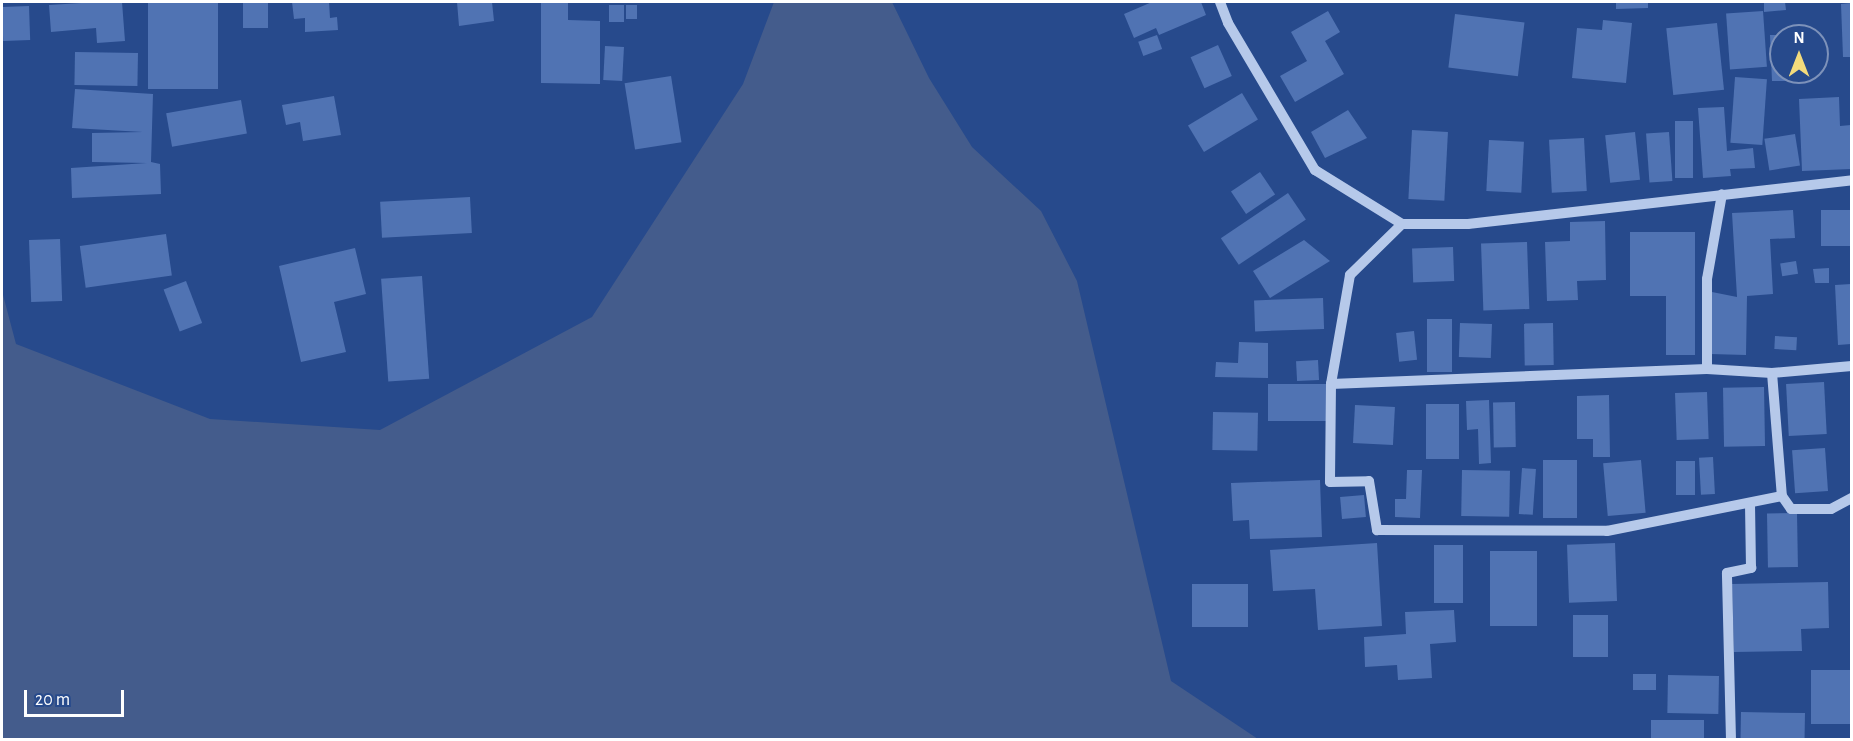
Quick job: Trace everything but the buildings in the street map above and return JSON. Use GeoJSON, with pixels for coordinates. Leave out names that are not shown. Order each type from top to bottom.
{"type":"FeatureCollection","features":[{"type":"Feature","properties":{"kind":"street"},"geometry":{"type":"LineString","coordinates":[[1220,2],[1227,23],[1315,170],[1402,224],[1468,224],[1851,180]]}},
{"type":"Feature","properties":{"kind":"street"},"geometry":{"type":"LineString","coordinates":[[1707,369],[1707,279],[1722,194]]}},
{"type":"Feature","properties":{"kind":"street"},"geometry":{"type":"LineString","coordinates":[[1402,224],[1350,275],[1331,384],[1330,482],[1369,482],[1377,530],[1607,531],[1782,496]]}},
{"type":"Feature","properties":{"kind":"street"},"geometry":{"type":"LineString","coordinates":[[1331,384],[1707,369],[1772,373],[1851,366]]}},
{"type":"Feature","properties":{"kind":"street"},"geometry":{"type":"LineString","coordinates":[[1772,373],[1782,496],[1791,509],[1831,509],[1851,498]]}},
{"type":"Feature","properties":{"kind":"street"},"geometry":{"type":"LineString","coordinates":[[1731,740],[1727,573],[1752,568],[1750,503]]}},
{"type":"Feature","properties":{"kind":"water"},"geometry":{"type":"Polygon","coordinates":[[[774,2],[892,2],[929,78],[972,147],[1041,211],[1077,281],[1171,681],[1258,739],[2,739],[2,291],[16,344],[210,419],[380,430],[592,317],[743,84],[774,2]]]}}]}
